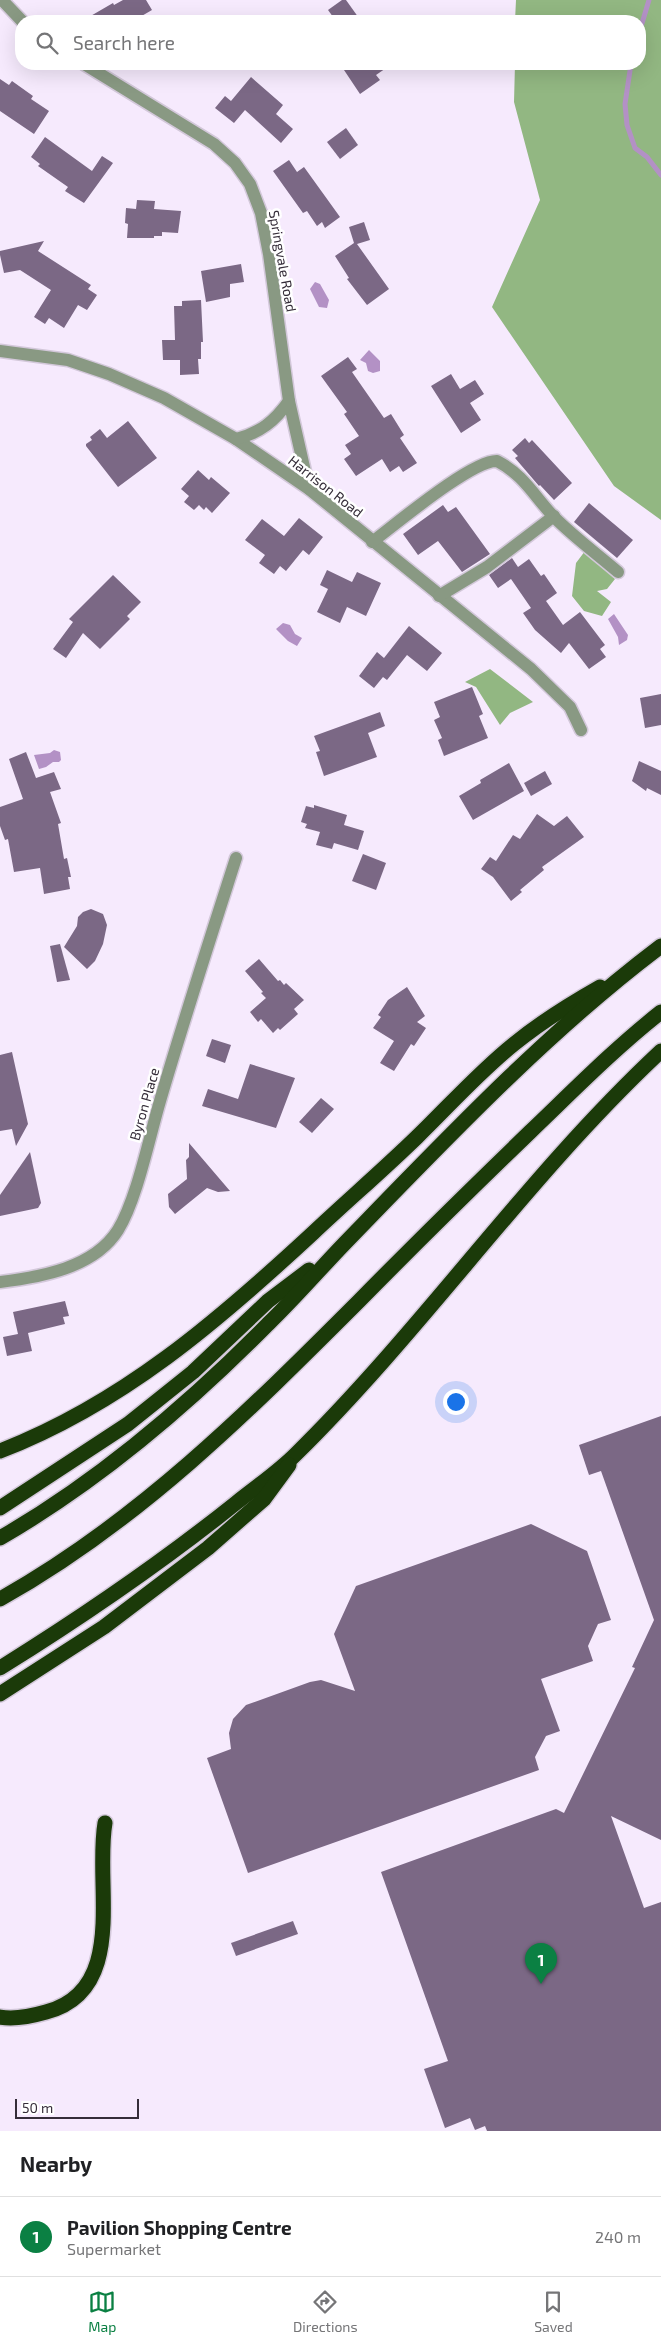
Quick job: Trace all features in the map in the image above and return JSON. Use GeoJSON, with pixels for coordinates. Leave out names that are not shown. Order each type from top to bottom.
{"type":"FeatureCollection","features":[{"type":"Feature","properties":{"kind":"highway"},"geometry":{"type":"LineString","coordinates":[[0,1538],[71,1492],[145,1437],[268,1324],[344,1244],[549,1040],[629,970],[661,946]]}},
{"type":"Feature","properties":{"kind":"highway"},"geometry":{"type":"LineString","coordinates":[[0,1451],[86,1410],[152,1369],[188,1342],[230,1309],[290,1255],[513,1044],[558,1011],[629,970]]}},
{"type":"Feature","properties":{"kind":"highway"},"geometry":{"type":"LineString","coordinates":[[0,1599],[94,1539],[175,1476],[254,1406],[450,1210],[624,1041],[661,1012]]}},
{"type":"Feature","properties":{"kind":"highway"},"geometry":{"type":"LineString","coordinates":[[0,1668],[112,1596],[209,1525],[295,1455],[370,1375],[559,1156],[661,1052]]}},
{"type":"Feature","properties":{"kind":"highway"},"geometry":{"type":"LineString","coordinates":[[0,1508],[128,1424],[193,1372],[268,1301],[344,1244]]}},
{"type":"Feature","properties":{"kind":"highway"},"geometry":{"type":"LineString","coordinates":[[0,1694],[104,1627],[208,1548],[264,1499],[280,1479],[295,1455]]}},
{"type":"Feature","properties":{"kind":"highway"},"geometry":{"type":"LineString","coordinates":[[0,2017],[33,2016],[58,2009],[87,1985],[96,1970],[101,1952],[103,1932],[102,1844],[106,1823]]}},
{"type":"Feature","properties":{"kind":"street"},"geometry":{"type":"LineString","coordinates":[[2,0],[16,15]]}},
{"type":"Feature","properties":{"kind":"street","name":"Springvale Road"},"geometry":{"type":"LineString","coordinates":[[94,70],[214,144],[235,163],[250,184],[261,213],[269,254],[289,401],[309,489]]}},
{"type":"Feature","properties":{"kind":"street","name":"Harrison Road"},"geometry":{"type":"LineString","coordinates":[[0,351],[68,360],[109,374],[164,398],[236,439],[309,489],[531,669],[570,707],[582,730]]}},
{"type":"Feature","properties":{"kind":"street"},"geometry":{"type":"LineString","coordinates":[[236,439],[252,434],[269,424],[289,401]]}},
{"type":"Feature","properties":{"kind":"street"},"geometry":{"type":"LineString","coordinates":[[372,542],[464,475],[490,460],[497,461],[518,476],[554,516],[618,572]]}},
{"type":"Feature","properties":{"kind":"street"},"geometry":{"type":"LineString","coordinates":[[439,596],[487,567],[554,516]]}},
{"type":"Feature","properties":{"kind":"street","name":"Byron Place"},"geometry":{"type":"LineString","coordinates":[[0,1282],[23,1279],[63,1269],[85,1259],[101,1247],[117,1231],[132,1199],[187,1009],[236,858]]}},
{"type":"Feature","properties":{"kind":"green space"},"geometry":{"type":"Polygon","coordinates":[[[516,0],[661,0],[661,520],[614,486],[492,307],[540,200],[514,102],[515,70],[646,70],[646,15],[515,15],[516,0]]]}},
{"type":"Feature","properties":{"kind":"green space"},"geometry":{"type":"Polygon","coordinates":[[[585,551],[615,579],[607,589],[597,591],[611,602],[602,616],[584,611],[572,596],[576,563],[585,551]]]}},
{"type":"Feature","properties":{"kind":"green space"},"geometry":{"type":"Polygon","coordinates":[[[490,669],[533,702],[510,713],[500,725],[476,687],[465,682],[490,669]]]}},
{"type":"Feature","properties":{"kind":"shaded area"},"geometry":{"type":"Polygon","coordinates":[[[315,282],[320,284],[329,300],[327,308],[319,307],[310,289],[315,282]]]}},
{"type":"Feature","properties":{"kind":"shaded area"},"geometry":{"type":"Polygon","coordinates":[[[369,350],[380,361],[380,371],[373,373],[368,371],[366,363],[360,360],[369,350]]]}},
{"type":"Feature","properties":{"kind":"shaded area"},"geometry":{"type":"Polygon","coordinates":[[[614,614],[628,635],[627,640],[619,645],[618,637],[608,619],[614,614]]]}},
{"type":"Feature","properties":{"kind":"shaded area"},"geometry":{"type":"Polygon","coordinates":[[[283,623],[290,625],[295,634],[302,638],[297,646],[288,641],[276,629],[283,623]]]}},
{"type":"Feature","properties":{"kind":"shaded area"},"geometry":{"type":"Polygon","coordinates":[[[54,750],[60,752],[61,760],[39,769],[34,755],[50,753],[54,750]]]}},
{"type":"Feature","properties":{"kind":"building"},"geometry":{"type":"Polygon","coordinates":[[[123,0],[146,0],[152,10],[143,15],[92,15],[113,3],[114,5],[123,0]]]}},
{"type":"Feature","properties":{"kind":"building"},"geometry":{"type":"Polygon","coordinates":[[[342,0],[346,0],[357,15],[332,15],[328,10],[342,0]]]}},
{"type":"Feature","properties":{"kind":"building"},"geometry":{"type":"Polygon","coordinates":[[[344,70],[383,70],[376,75],[380,80],[360,94],[344,70]]]}},
{"type":"Feature","properties":{"kind":"building"},"geometry":{"type":"Polygon","coordinates":[[[251,77],[283,105],[276,114],[293,129],[281,143],[245,110],[234,123],[215,108],[225,96],[231,101],[251,77]]]}},
{"type":"Feature","properties":{"kind":"building"},"geometry":{"type":"Polygon","coordinates":[[[0,79],[9,85],[12,81],[33,96],[31,99],[49,111],[34,134],[0,111],[0,79]]]}},
{"type":"Feature","properties":{"kind":"building"},"geometry":{"type":"Polygon","coordinates":[[[346,128],[358,145],[340,159],[327,142],[346,128]]]}},
{"type":"Feature","properties":{"kind":"building"},"geometry":{"type":"Polygon","coordinates":[[[45,137],[92,171],[102,156],[113,163],[84,203],[65,191],[68,187],[38,166],[40,164],[31,157],[45,137]]]}},
{"type":"Feature","properties":{"kind":"building"},"geometry":{"type":"Polygon","coordinates":[[[289,160],[297,172],[304,167],[340,217],[325,228],[322,222],[317,226],[307,211],[303,213],[273,171],[289,160]]]}},
{"type":"Feature","properties":{"kind":"building"},"geometry":{"type":"Polygon","coordinates":[[[137,200],[155,201],[154,209],[181,211],[178,233],[162,232],[162,236],[154,236],[154,238],[127,238],[126,208],[136,209],[137,200]]]}},
{"type":"Feature","properties":{"kind":"building"},"geometry":{"type":"Polygon","coordinates":[[[364,222],[370,240],[357,244],[389,289],[367,305],[347,279],[349,278],[335,256],[354,243],[349,227],[364,222]]]}},
{"type":"Feature","properties":{"kind":"building"},"geometry":{"type":"Polygon","coordinates":[[[44,241],[38,251],[91,285],[88,289],[97,295],[87,310],[78,305],[64,328],[49,318],[45,324],[34,317],[51,290],[20,270],[4,273],[0,251],[44,241]]]}},
{"type":"Feature","properties":{"kind":"building"},"geometry":{"type":"Polygon","coordinates":[[[241,264],[244,282],[230,284],[230,297],[206,302],[201,271],[241,264]]]}},
{"type":"Feature","properties":{"kind":"building"},"geometry":{"type":"Polygon","coordinates":[[[201,300],[203,342],[201,342],[201,359],[198,359],[199,374],[180,375],[180,360],[163,360],[162,340],[175,340],[174,306],[182,306],[182,301],[201,300]]]}},
{"type":"Feature","properties":{"kind":"building"},"geometry":{"type":"Polygon","coordinates":[[[348,357],[357,369],[352,372],[384,418],[391,414],[404,435],[400,438],[417,463],[403,472],[399,466],[390,472],[382,459],[356,476],[344,459],[351,454],[345,445],[359,436],[344,414],[347,412],[321,376],[348,357]]]}},
{"type":"Feature","properties":{"kind":"building"},"geometry":{"type":"Polygon","coordinates":[[[451,374],[460,389],[475,380],[484,394],[470,403],[481,420],[461,433],[431,386],[451,374]]]}},
{"type":"Feature","properties":{"kind":"building"},"geometry":{"type":"Polygon","coordinates":[[[128,421],[157,458],[118,487],[86,444],[92,440],[90,437],[100,429],[107,438],[128,421]]]}},
{"type":"Feature","properties":{"kind":"building"},"geometry":{"type":"Polygon","coordinates":[[[525,438],[529,443],[532,440],[572,483],[554,500],[515,458],[518,456],[512,450],[525,438]]]}},
{"type":"Feature","properties":{"kind":"building"},"geometry":{"type":"Polygon","coordinates":[[[198,470],[209,480],[211,477],[230,493],[212,513],[206,507],[204,510],[199,505],[194,510],[184,502],[189,496],[181,489],[198,470]]]}},
{"type":"Feature","properties":{"kind":"building"},"geometry":{"type":"Polygon","coordinates":[[[589,503],[633,540],[617,558],[574,522],[589,503]]]}},
{"type":"Feature","properties":{"kind":"building"},"geometry":{"type":"Polygon","coordinates":[[[443,505],[448,512],[456,507],[490,554],[462,572],[438,541],[418,555],[403,534],[443,505]]]}},
{"type":"Feature","properties":{"kind":"building"},"geometry":{"type":"Polygon","coordinates":[[[299,518],[323,537],[309,555],[303,550],[286,571],[280,566],[274,574],[259,563],[265,555],[245,540],[262,519],[284,536],[299,518]]]}},
{"type":"Feature","properties":{"kind":"building"},"geometry":{"type":"Polygon","coordinates":[[[512,558],[518,567],[529,559],[541,576],[544,574],[557,593],[546,601],[563,625],[580,612],[605,645],[600,649],[606,657],[589,669],[569,643],[561,653],[535,630],[523,613],[531,608],[511,579],[498,588],[489,575],[512,558]]]}},
{"type":"Feature","properties":{"kind":"building"},"geometry":{"type":"Polygon","coordinates":[[[327,570],[352,582],[357,572],[381,583],[366,616],[347,607],[340,623],[317,612],[328,589],[320,585],[327,570]]]}},
{"type":"Feature","properties":{"kind":"building"},"geometry":{"type":"Polygon","coordinates":[[[113,575],[141,602],[127,616],[130,619],[100,649],[83,633],[66,658],[53,649],[73,622],[69,619],[113,575]]]}},
{"type":"Feature","properties":{"kind":"building"},"geometry":{"type":"Polygon","coordinates":[[[409,626],[442,653],[427,671],[407,655],[387,680],[383,677],[374,688],[359,676],[377,652],[384,658],[409,626]]]}},
{"type":"Feature","properties":{"kind":"building"},"geometry":{"type":"Polygon","coordinates":[[[472,687],[483,714],[479,716],[488,738],[444,756],[438,740],[442,738],[434,720],[440,717],[434,702],[472,687]]]}},
{"type":"Feature","properties":{"kind":"building"},"geometry":{"type":"Polygon","coordinates":[[[661,694],[661,725],[645,728],[640,698],[661,694]]]}},
{"type":"Feature","properties":{"kind":"building"},"geometry":{"type":"Polygon","coordinates":[[[380,712],[385,726],[368,733],[377,757],[324,776],[316,752],[320,751],[314,736],[380,712]]]}},
{"type":"Feature","properties":{"kind":"building"},"geometry":{"type":"Polygon","coordinates":[[[26,752],[36,778],[54,772],[61,789],[50,792],[61,823],[58,824],[64,859],[67,858],[71,877],[68,877],[70,889],[44,894],[40,868],[14,872],[8,839],[5,840],[0,826],[0,807],[23,799],[9,759],[26,752]]]}},
{"type":"Feature","properties":{"kind":"building"},"geometry":{"type":"Polygon","coordinates":[[[639,761],[661,771],[661,795],[647,788],[646,791],[632,781],[639,761]]]}},
{"type":"Feature","properties":{"kind":"building"},"geometry":{"type":"Polygon","coordinates":[[[509,763],[524,791],[473,820],[459,796],[481,783],[480,780],[509,763]]]}},
{"type":"Feature","properties":{"kind":"building"},"geometry":{"type":"Polygon","coordinates":[[[545,771],[552,784],[531,796],[524,783],[545,771]]]}},
{"type":"Feature","properties":{"kind":"building"},"geometry":{"type":"Polygon","coordinates":[[[314,805],[347,815],[344,825],[364,831],[358,850],[334,843],[332,849],[316,845],[320,832],[305,828],[307,824],[301,822],[306,806],[314,808],[314,805]]]}},
{"type":"Feature","properties":{"kind":"building"},"geometry":{"type":"Polygon","coordinates":[[[537,814],[554,826],[567,816],[584,837],[542,867],[544,870],[520,890],[522,892],[511,901],[493,877],[481,869],[490,857],[496,861],[513,835],[520,839],[537,814]]]}},
{"type":"Feature","properties":{"kind":"building"},"geometry":{"type":"Polygon","coordinates":[[[363,854],[386,863],[376,890],[352,881],[363,854]]]}},
{"type":"Feature","properties":{"kind":"building"},"geometry":{"type":"Polygon","coordinates":[[[91,909],[103,914],[107,925],[103,944],[95,961],[87,969],[64,947],[77,926],[78,917],[83,912],[91,909]]]}},
{"type":"Feature","properties":{"kind":"building"},"geometry":{"type":"Polygon","coordinates":[[[60,944],[70,980],[57,982],[50,946],[60,944]]]}},
{"type":"Feature","properties":{"kind":"building"},"geometry":{"type":"Polygon","coordinates":[[[259,959],[278,981],[280,980],[284,985],[286,983],[304,1000],[294,1009],[298,1014],[280,1030],[278,1028],[273,1033],[261,1019],[258,1022],[250,1012],[266,998],[245,971],[259,959]]]}},
{"type":"Feature","properties":{"kind":"building"},"geometry":{"type":"Polygon","coordinates":[[[407,987],[425,1016],[417,1022],[426,1028],[414,1046],[411,1044],[394,1071],[380,1063],[394,1041],[373,1028],[381,1017],[378,1015],[388,1000],[407,987]]]}},
{"type":"Feature","properties":{"kind":"building"},"geometry":{"type":"Polygon","coordinates":[[[212,1039],[231,1045],[225,1063],[206,1056],[212,1039]]]}},
{"type":"Feature","properties":{"kind":"building"},"geometry":{"type":"Polygon","coordinates":[[[12,1052],[28,1124],[16,1146],[12,1129],[0,1131],[0,1055],[12,1052]]]}},
{"type":"Feature","properties":{"kind":"building"},"geometry":{"type":"Polygon","coordinates":[[[250,1064],[295,1078],[276,1128],[202,1106],[208,1089],[238,1099],[250,1064]]]}},
{"type":"Feature","properties":{"kind":"building"},"geometry":{"type":"Polygon","coordinates":[[[321,1098],[334,1109],[312,1133],[299,1122],[321,1098]]]}},
{"type":"Feature","properties":{"kind":"building"},"geometry":{"type":"Polygon","coordinates":[[[189,1143],[230,1191],[218,1192],[207,1188],[175,1214],[169,1207],[168,1194],[187,1179],[186,1160],[189,1157],[189,1143]]]}},
{"type":"Feature","properties":{"kind":"building"},"geometry":{"type":"Polygon","coordinates":[[[30,1152],[41,1203],[38,1208],[0,1216],[0,1195],[30,1152]]]}},
{"type":"Feature","properties":{"kind":"building"},"geometry":{"type":"Polygon","coordinates":[[[65,1301],[69,1316],[63,1317],[65,1324],[28,1333],[32,1351],[7,1356],[3,1337],[18,1334],[13,1312],[65,1301]]]}},
{"type":"Feature","properties":{"kind":"building"},"geometry":{"type":"Polygon","coordinates":[[[661,1416],[661,1840],[611,1816],[644,1908],[661,1902],[661,2131],[487,2131],[485,2126],[475,2130],[470,2118],[445,2128],[424,2069],[448,2061],[381,1872],[556,1809],[564,1813],[635,1668],[632,1667],[654,1620],[601,1471],[589,1475],[579,1445],[661,1416]]]}},
{"type":"Feature","properties":{"kind":"building"},"geometry":{"type":"Polygon","coordinates":[[[531,1524],[587,1551],[611,1620],[598,1624],[588,1646],[593,1661],[541,1679],[560,1731],[546,1736],[535,1757],[539,1770],[248,1873],[207,1758],[231,1749],[229,1733],[233,1719],[246,1705],[310,1682],[321,1680],[355,1691],[334,1634],[356,1586],[531,1524]]]}},
{"type":"Feature","properties":{"kind":"building"},"geometry":{"type":"Polygon","coordinates":[[[293,1921],[298,1934],[236,1956],[231,1943],[293,1921]]]}},
{"type":"Feature","properties":{"kind":"waterway"},"geometry":{"type":"LineString","coordinates":[[644,15],[649,0]]}},
{"type":"Feature","properties":{"kind":"waterway"},"geometry":{"type":"LineString","coordinates":[[630,70],[625,104],[627,125],[635,148],[647,157],[661,175]]}},
{"type":"Feature","properties":{"kind":"place","name":"Pavilion Shopping Centre"},"geometry":{"type":"Point","coordinates":[541,1984]}}]}
